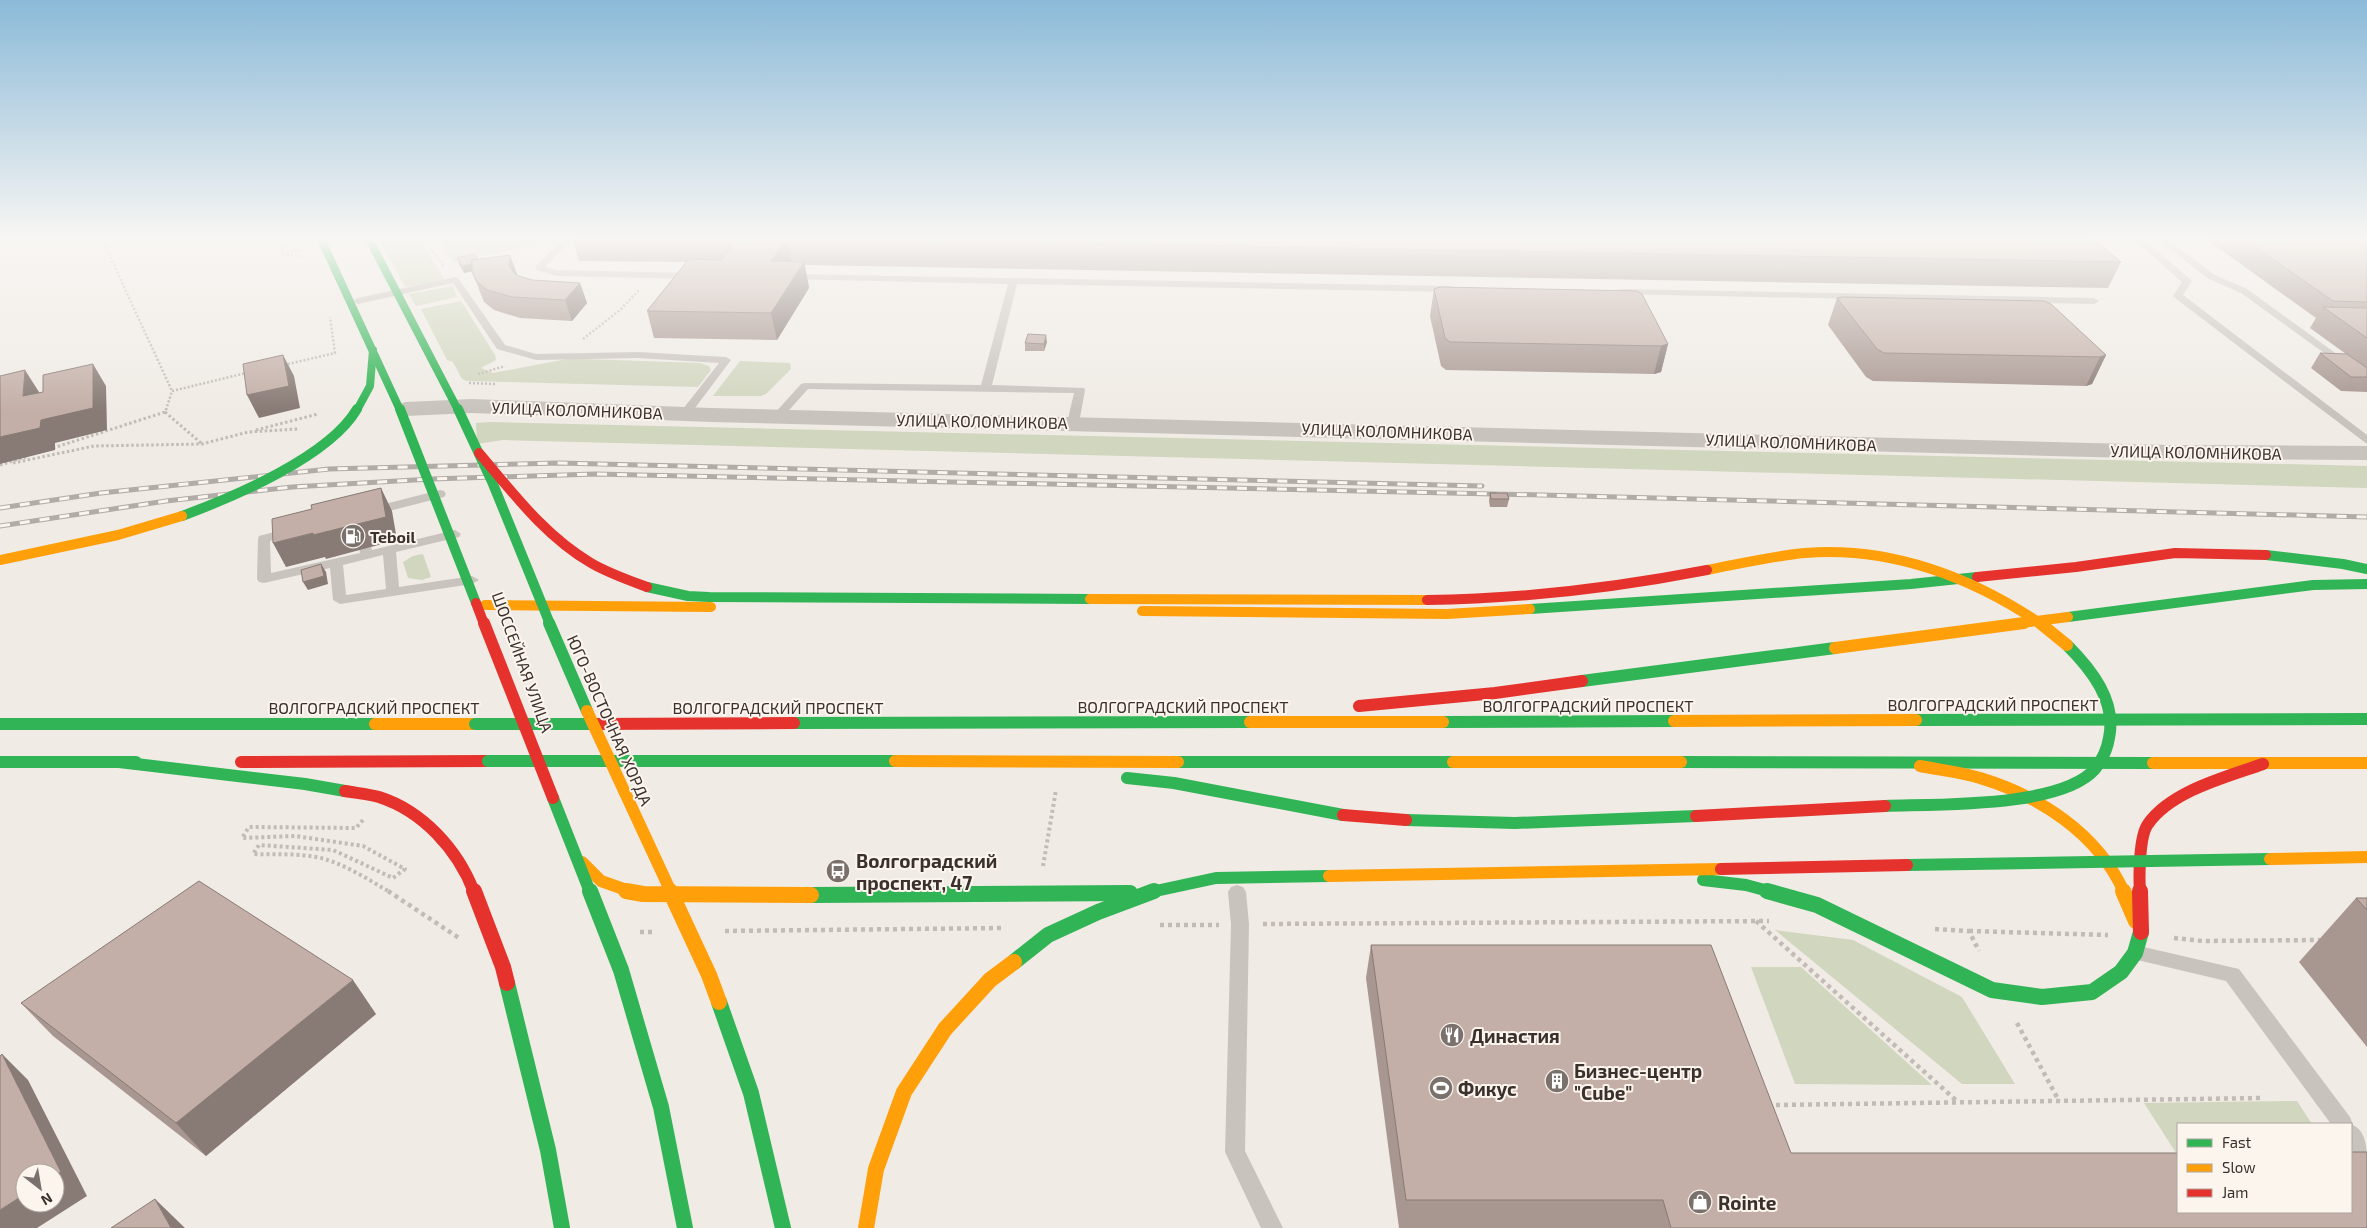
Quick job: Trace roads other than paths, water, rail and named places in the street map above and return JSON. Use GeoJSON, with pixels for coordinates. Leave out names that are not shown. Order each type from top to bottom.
{"type":"FeatureCollection","features":[{"type":"Feature","properties":{"kind":"main road"},"geometry":{"type":"LineString","coordinates":[[348,296],[392,390],[621,970],[661,1107],[685,1228]]}},
{"type":"Feature","properties":{"kind":"main road"},"geometry":{"type":"LineString","coordinates":[[356,296],[423,450]]}},
{"type":"Feature","properties":{"kind":"main road","name":"ЮГО-ВОСТОЧНАЯ ХОРДА"},"geometry":{"type":"LineString","coordinates":[[400,296],[479,453],[567,668],[709,975],[750,1094],[783,1228]]}},
{"type":"Feature","properties":{"kind":"main road"},"geometry":{"type":"LineString","coordinates":[[0,560],[97,542],[150,527],[240,492],[288,467],[346,426],[360,407],[369,390],[373,349]]}},
{"type":"Feature","properties":{"kind":"main road"},"geometry":{"type":"LineString","coordinates":[[479,453],[545,529],[570,550],[602,569],[636,585],[688,596],[755,598],[1466,600],[1577,592],[1755,561],[1820,552],[1875,556],[1904,561],[1962,580],[1990,592],[2041,623],[2075,653],[2096,679],[2106,699],[2111,718],[2111,737],[2105,755],[2092,770],[2075,783],[2052,793],[2024,799],[1573,822],[1448,824],[1343,815],[1174,783],[1117,777]]}},
{"type":"Feature","properties":{"kind":"main road","name":"ШОССЕЙНАЯ УЛИЦА"},"geometry":{"type":"LineString","coordinates":[[439,490],[476,580],[575,852],[586,869],[603,883],[620,891],[643,894],[738,896],[1207,892]]}},
{"type":"Feature","properties":{"kind":"main road"},"geometry":{"type":"LineString","coordinates":[[1130,611],[1447,614],[1911,584],[2076,567],[2175,553],[2256,554],[2343,564],[2367,570]]}},
{"type":"Feature","properties":{"kind":"main road"},"geometry":{"type":"LineString","coordinates":[[1347,707],[1495,693],[2335,583],[2367,584]]}},
{"type":"Feature","properties":{"kind":"main road"},"geometry":{"type":"LineString","coordinates":[[485,604],[1110,611]]}},
{"type":"Feature","properties":{"kind":"main road"},"geometry":{"type":"LineString","coordinates":[[1179,722],[1307,710]]}},
{"type":"Feature","properties":{"kind":"main road","name":"ВОЛГОГРАДСКИЙ ПРОСПЕКТ"},"geometry":{"type":"LineString","coordinates":[[0,724],[2367,720]]}},
{"type":"Feature","properties":{"kind":"main road"},"geometry":{"type":"LineString","coordinates":[[0,762],[2367,763]]}},
{"type":"Feature","properties":{"kind":"main road"},"geometry":{"type":"LineString","coordinates":[[119,762],[305,784],[379,797],[413,812],[446,843],[472,887],[503,967],[548,1150],[562,1228]]}},
{"type":"Feature","properties":{"kind":"main road"},"geometry":{"type":"LineString","coordinates":[[964,762],[1078,773]]}},
{"type":"Feature","properties":{"kind":"main road"},"geometry":{"type":"LineString","coordinates":[[1907,764],[1986,780],[2043,805],[2087,839],[2104,858],[2117,877],[2142,934]]}},
{"type":"Feature","properties":{"kind":"main road"},"geometry":{"type":"LineString","coordinates":[[1335,888],[1655,875],[1746,885],[1817,905],[1870,928],[1921,956],[1992,990],[2042,997],[2092,992],[2121,972],[2135,953],[2142,934],[2139,865],[2148,826],[2169,803],[2209,783],[2263,764]]}},
{"type":"Feature","properties":{"kind":"main road"},"geometry":{"type":"LineString","coordinates":[[866,1228],[876,1169],[904,1092],[945,1029],[990,980],[1048,936],[1098,912],[1157,890],[1216,878],[2367,857]]}},
{"type":"Feature","properties":{"kind":"street","name":"УЛИЦА КОЛОМНИКОВА"},"geometry":{"type":"LineString","coordinates":[[406,409],[472,406],[685,414],[2178,452],[2367,453]]}},
{"type":"Feature","properties":{"kind":"lane"},"geometry":{"type":"LineString","coordinates":[[358,301],[380,296]]}},
{"type":"Feature","properties":{"kind":"lane"},"geometry":{"type":"LineString","coordinates":[[466,296],[501,347],[536,357],[638,355],[726,360],[685,414]]}},
{"type":"Feature","properties":{"kind":"lane"},"geometry":{"type":"LineString","coordinates":[[986,388],[1009,296]]}},
{"type":"Feature","properties":{"kind":"lane"},"geometry":{"type":"LineString","coordinates":[[1841,296],[2094,301]]}},
{"type":"Feature","properties":{"kind":"lane"},"geometry":{"type":"LineString","coordinates":[[2178,296],[2367,441]]}},
{"type":"Feature","properties":{"kind":"lane"},"geometry":{"type":"LineString","coordinates":[[2251,296],[2367,381]]}},
{"type":"Feature","properties":{"kind":"lane"},"geometry":{"type":"LineString","coordinates":[[778,416],[805,386],[1080,390],[1073,423]]}},
{"type":"Feature","properties":{"kind":"lane"},"geometry":{"type":"LineString","coordinates":[[358,515],[439,490]]}},
{"type":"Feature","properties":{"kind":"lane"},"geometry":{"type":"LineString","coordinates":[[301,529],[264,539],[264,579],[456,534]]}},
{"type":"Feature","properties":{"kind":"lane"},"geometry":{"type":"LineString","coordinates":[[362,531],[367,554]]}},
{"type":"Feature","properties":{"kind":"lane"},"geometry":{"type":"LineString","coordinates":[[389,549],[393,592]]}},
{"type":"Feature","properties":{"kind":"lane"},"geometry":{"type":"LineString","coordinates":[[336,562],[340,600],[476,580]]}},
{"type":"Feature","properties":{"kind":"lane"},"geometry":{"type":"LineString","coordinates":[[1237,892],[1240,924],[1235,1152],[1272,1228]]}},
{"type":"Feature","properties":{"kind":"lane"},"geometry":{"type":"LineString","coordinates":[[2135,953],[2232,975],[2343,1123]]}},
{"type":"Feature","properties":{"kind":"lane"},"geometry":{"type":"LineString","coordinates":[[2352,1135],[2367,1156]]}},
{"type":"Feature","properties":{"kind":"railway"},"geometry":{"type":"LineString","coordinates":[[0,508],[101,493],[329,469],[559,463],[1482,486]]}},
{"type":"Feature","properties":{"kind":"railway"},"geometry":{"type":"LineString","coordinates":[[0,526],[166,501],[292,487],[432,479],[595,474],[1542,495],[2367,517]]}},
{"type":"Feature","properties":{"kind":"place","name":"Teboil"},"geometry":{"type":"Point","coordinates":[353,536]}},
{"type":"Feature","properties":{"kind":"place","name":"Волгоградский проспект, 47"},"geometry":{"type":"Point","coordinates":[838,871]}},
{"type":"Feature","properties":{"kind":"place","name":"Династия"},"geometry":{"type":"Point","coordinates":[1452,1035]}},
{"type":"Feature","properties":{"kind":"place","name":"Бизнес-центр \"Cube\""},"geometry":{"type":"Point","coordinates":[1557,1081]}},
{"type":"Feature","properties":{"kind":"place","name":"Фикус"},"geometry":{"type":"Point","coordinates":[1441,1088]}},
{"type":"Feature","properties":{"kind":"place","name":"Rointe"},"geometry":{"type":"Point","coordinates":[1700,1202]}}]}
